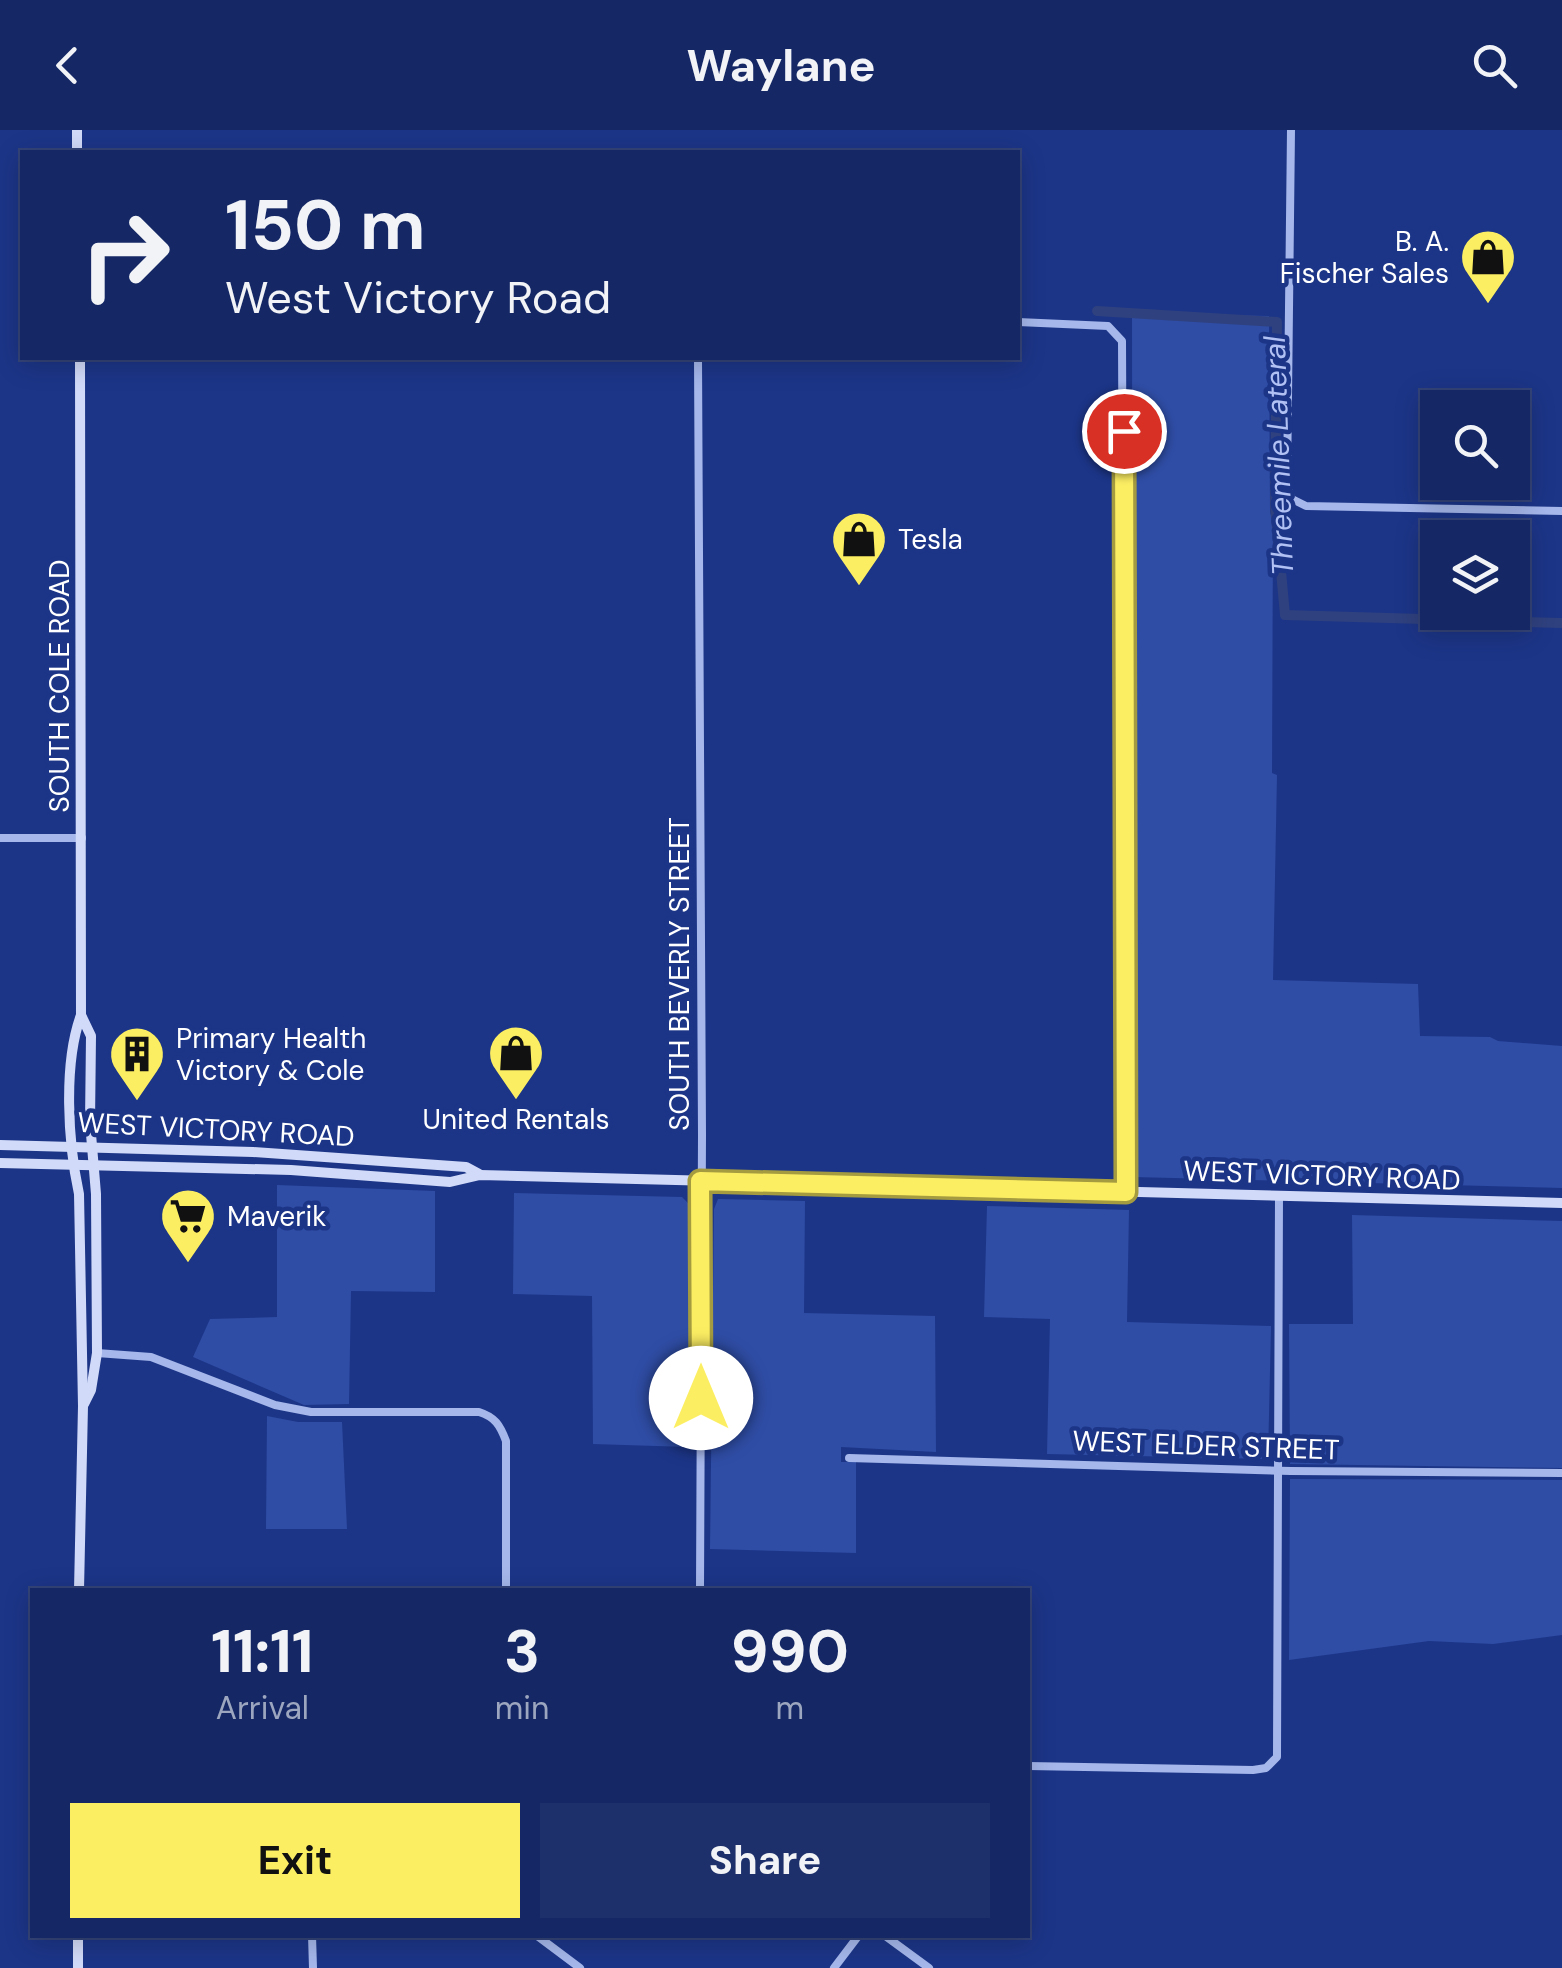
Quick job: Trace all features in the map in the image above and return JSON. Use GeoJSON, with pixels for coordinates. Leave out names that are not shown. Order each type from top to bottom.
{"type":"FeatureCollection","features":[{"type":"Feature","properties":{"kind":"main road","name":"SOUTH COLE ROAD"},"geometry":{"type":"LineString","coordinates":[[79,1588],[83,1406],[79,1194],[71,1145],[73,1037],[81,1015],[80,360]]}},
{"type":"Feature","properties":{"kind":"main road","name":"SOUTH COLE ROAD"},"geometry":{"type":"LineString","coordinates":[[81,1015],[91,1036],[97,1353],[83,1406]]}},
{"type":"Feature","properties":{"kind":"main road","name":"WEST VICTORY ROAD"},"geometry":{"type":"LineString","coordinates":[[0,1145],[338,1156],[466,1167],[480,1175]]}},
{"type":"Feature","properties":{"kind":"main road","name":"WEST VICTORY ROAD"},"geometry":{"type":"LineString","coordinates":[[0,1164],[450,1182],[480,1175],[1562,1203]]}},
{"type":"Feature","properties":{"kind":"main road","name":"WEST VICTORY ROAD"},"geometry":{"type":"LineString","coordinates":[[374,1176],[426,1172],[431,1164]]}},
{"type":"Feature","properties":{"kind":"main road","name":"SOUTH COLE ROAD"},"geometry":{"type":"LineString","coordinates":[[80,1320],[86,1341],[97,1353]]}},
{"type":"Feature","properties":{"kind":"main road"},"geometry":{"type":"LineString","coordinates":[[78,1938],[78,1968]]}},
{"type":"Feature","properties":{"kind":"street"},"geometry":{"type":"LineString","coordinates":[[1291,130],[1287,486],[1292,499],[1306,506],[1562,511]]}},
{"type":"Feature","properties":{"kind":"street"},"geometry":{"type":"LineString","coordinates":[[1020,322],[1108,326],[1116,333],[1123,350],[1126,1192]]}},
{"type":"Feature","properties":{"kind":"street","name":"SOUTH BEVERLY STREET"},"geometry":{"type":"LineString","coordinates":[[698,360],[700,1588]]}},
{"type":"Feature","properties":{"kind":"street"},"geometry":{"type":"LineString","coordinates":[[0,838],[82,838]]}},
{"type":"Feature","properties":{"kind":"street"},"geometry":{"type":"LineString","coordinates":[[1030,1766],[1253,1770],[1274,1763],[1278,1752],[1280,1197]]}},
{"type":"Feature","properties":{"kind":"street"},"geometry":{"type":"LineString","coordinates":[[97,1353],[136,1354],[168,1362],[274,1405],[310,1412],[478,1412],[490,1416],[500,1424],[506,1441],[506,1588]]}},
{"type":"Feature","properties":{"kind":"street","name":"WEST ELDER STREET"},"geometry":{"type":"LineString","coordinates":[[849,1458],[1562,1474]]}},
{"type":"Feature","properties":{"kind":"street"},"geometry":{"type":"LineString","coordinates":[[312,1938],[313,1968]]}},
{"type":"Feature","properties":{"kind":"street"},"geometry":{"type":"LineString","coordinates":[[540,1938],[580,1968]]}},
{"type":"Feature","properties":{"kind":"street"},"geometry":{"type":"LineString","coordinates":[[834,1968],[857,1938]]}},
{"type":"Feature","properties":{"kind":"street"},"geometry":{"type":"LineString","coordinates":[[888,1938],[929,1968]]}},
{"type":"Feature","properties":{"kind":"shaded area"},"geometry":{"type":"Polygon","coordinates":[[[1132,313],[1269,316],[1272,773],[1277,775],[1273,980],[1418,984],[1420,1036],[1490,1037],[1562,1046],[1562,1188],[1133,1177],[1132,313]]]}},
{"type":"Feature","properties":{"kind":"shaded area"},"geometry":{"type":"Polygon","coordinates":[[[277,1185],[435,1191],[435,1292],[351,1291],[349,1404],[304,1405],[193,1357],[210,1319],[277,1317],[277,1185]]]}},
{"type":"Feature","properties":{"kind":"shaded area"},"geometry":{"type":"Polygon","coordinates":[[[514,1193],[682,1197],[689,1204],[692,1215],[687,1447],[593,1444],[592,1296],[513,1294],[514,1193]]]}},
{"type":"Feature","properties":{"kind":"shaded area"},"geometry":{"type":"Polygon","coordinates":[[[718,1199],[805,1201],[804,1313],[935,1316],[936,1452],[841,1447],[841,1462],[856,1462],[856,1553],[710,1549],[714,1209],[718,1199]]]}},
{"type":"Feature","properties":{"kind":"shaded area"},"geometry":{"type":"Polygon","coordinates":[[[987,1206],[1129,1210],[1127,1322],[1271,1326],[1268,1459],[1047,1454],[1050,1319],[984,1317],[987,1206]]]}},
{"type":"Feature","properties":{"kind":"shaded area"},"geometry":{"type":"Polygon","coordinates":[[[1352,1215],[1562,1221],[1562,1468],[1290,1464],[1289,1324],[1353,1324],[1352,1215]]]}},
{"type":"Feature","properties":{"kind":"shaded area"},"geometry":{"type":"Polygon","coordinates":[[[267,1416],[298,1422],[342,1422],[347,1529],[266,1529],[267,1416]]]}},
{"type":"Feature","properties":{"kind":"shaded area"},"geometry":{"type":"Polygon","coordinates":[[[1290,1479],[1562,1480],[1562,1635],[1493,1644],[1429,1641],[1289,1660],[1290,1479]]]}},
{"type":"Feature","properties":{"kind":"waterway","name":"Threemile Lateral"},"geometry":{"type":"LineString","coordinates":[[1097,311],[1277,322],[1275,506],[1285,615],[1561,623]]}},
{"type":"Feature","properties":{"kind":"place","name":"B. A. Fischer Sales"},"geometry":{"type":"Point","coordinates":[1488,306]}},
{"type":"Feature","properties":{"kind":"place","name":"Tesla"},"geometry":{"type":"Point","coordinates":[859,588]}},
{"type":"Feature","properties":{"kind":"place","name":"United Rentals"},"geometry":{"type":"Point","coordinates":[516,1102]}},
{"type":"Feature","properties":{"kind":"place","name":"Primary Health Victory & Cole"},"geometry":{"type":"Point","coordinates":[137,1103]}},
{"type":"Feature","properties":{"kind":"place","name":"Maverik"},"geometry":{"type":"Point","coordinates":[188,1265]}},
{"type":"Feature","properties":{"kind":"route"},"geometry":{"type":"LineString","coordinates":[[701,1398],[700,1181],[1126,1192],[1124,431]]}}]}
